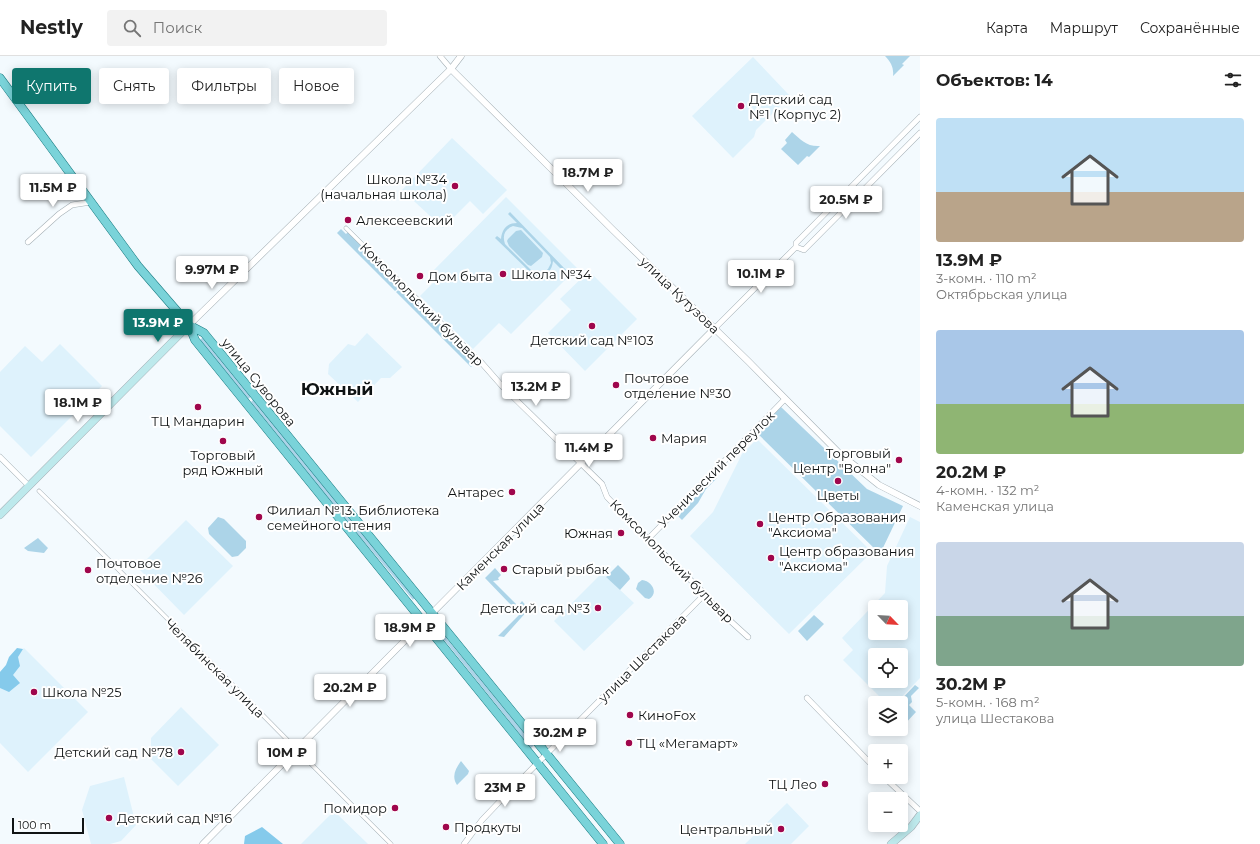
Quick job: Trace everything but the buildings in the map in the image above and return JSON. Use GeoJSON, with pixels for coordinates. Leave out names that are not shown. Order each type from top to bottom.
{"type":"FeatureCollection","features":[{"type":"Feature","properties":{"kind":"main road"},"geometry":{"type":"LineString","coordinates":[[0,78],[138,266],[189,325],[0,515]]}},
{"type":"Feature","properties":{"kind":"main road","name":"улица Суворова"},"geometry":{"type":"LineString","coordinates":[[189,325],[204,333],[620,844]]}},
{"type":"Feature","properties":{"kind":"main road","name":"улица Суворова"},"geometry":{"type":"LineString","coordinates":[[189,325],[195,340],[603,844]]}},
{"type":"Feature","properties":{"kind":"main road"},"geometry":{"type":"LineString","coordinates":[[891,844],[911,827],[920,815]]}},
{"type":"Feature","properties":{"kind":"street"},"geometry":{"type":"LineString","coordinates":[[440,56],[451,69]]}},
{"type":"Feature","properties":{"kind":"street"},"geometry":{"type":"LineString","coordinates":[[189,325],[451,69],[461,56]]}},
{"type":"Feature","properties":{"kind":"street","name":"улица Кутузова"},"geometry":{"type":"LineString","coordinates":[[451,69],[748,361],[838,453],[879,485],[920,506]]}},
{"type":"Feature","properties":{"kind":"street","name":"Каменская улица"},"geometry":{"type":"LineString","coordinates":[[203,844],[796,247],[796,243],[920,117]]}},
{"type":"Feature","properties":{"kind":"street","name":"Каменская улица"},"geometry":{"type":"LineString","coordinates":[[796,247],[804,250],[920,133]]}},
{"type":"Feature","properties":{"kind":"street"},"geometry":{"type":"LineString","coordinates":[[28,242],[59,214],[72,205],[91,202]]}},
{"type":"Feature","properties":{"kind":"street","name":"Комсомольский бульвар"},"geometry":{"type":"LineString","coordinates":[[346,228],[480,361],[502,386],[582,463],[602,484],[607,497],[705,594],[714,606],[748,637]]}},
{"type":"Feature","properties":{"kind":"street","name":"Ученический переулок"},"geometry":{"type":"LineString","coordinates":[[648,539],[785,399]]}},
{"type":"Feature","properties":{"kind":"street"},"geometry":{"type":"LineString","coordinates":[[0,456],[29,486]]}},
{"type":"Feature","properties":{"kind":"street","name":"Челябинская улица"},"geometry":{"type":"LineString","coordinates":[[39,491],[391,844]]}},
{"type":"Feature","properties":{"kind":"street","name":"улица Шестакова"},"geometry":{"type":"LineString","coordinates":[[464,844],[488,815],[617,681],[705,594]]}},
{"type":"Feature","properties":{"kind":"street"},"geometry":{"type":"LineString","coordinates":[[807,698],[868,761]]}},
{"type":"Feature","properties":{"kind":"street"},"geometry":{"type":"LineString","coordinates":[[891,784],[920,811]]}},
{"type":"Feature","properties":{"kind":"shaded area"},"geometry":{"type":"Polygon","coordinates":[[[885,56],[910,56],[902,64],[904,65],[893,76],[892,65],[885,56]]]}},
{"type":"Feature","properties":{"kind":"shaded area","name":"Детский сад №1 (Корпус 2)"},"geometry":{"type":"Polygon","coordinates":[[[753,57],[790,96],[756,130],[754,137],[733,158],[692,116],[753,57]]]}},
{"type":"Feature","properties":{"kind":"shaded area"},"geometry":{"type":"Polygon","coordinates":[[[792,132],[808,144],[820,146],[798,165],[781,149],[787,143],[785,140],[792,132]]]}},
{"type":"Feature","properties":{"kind":"shaded area","name":"Школа №34 (начальная школа)"},"geometry":{"type":"Polygon","coordinates":[[[452,138],[507,190],[483,214],[470,201],[443,228],[402,190],[452,138]]]}},
{"type":"Feature","properties":{"kind":"shaded area","name":"Школа №34"},"geometry":{"type":"Polygon","coordinates":[[[506,197],[577,268],[511,334],[499,323],[473,349],[420,296],[439,277],[433,271],[506,197]]]}},
{"type":"Feature","properties":{"kind":"shaded area"},"geometry":{"type":"Polygon","coordinates":[[[510,212],[566,270],[564,272],[553,261],[551,268],[547,273],[541,276],[533,275],[495,238],[497,236],[501,239],[503,232],[508,225],[517,223],[508,214],[510,212]],[[513,226],[508,229],[504,235],[505,244],[532,271],[536,273],[543,273],[548,269],[551,263],[550,257],[522,228],[513,226]]]}},
{"type":"Feature","properties":{"kind":"shaded area"},"geometry":{"type":"Polygon","coordinates":[[[341,229],[346,234],[348,232],[402,285],[395,291],[337,233],[341,229]]]}},
{"type":"Feature","properties":{"kind":"shaded area"},"geometry":{"type":"Polygon","coordinates":[[[521,230],[543,253],[542,257],[531,266],[528,265],[509,246],[507,241],[516,231],[521,230]]]}},
{"type":"Feature","properties":{"kind":"shaded area","name":"Детский сад №103"},"geometry":{"type":"Polygon","coordinates":[[[589,271],[637,319],[585,371],[548,333],[571,310],[560,299],[589,271]]]}},
{"type":"Feature","properties":{"kind":"shaded area"},"geometry":{"type":"Polygon","coordinates":[[[403,286],[478,361],[471,367],[396,292],[403,286]]]}},
{"type":"Feature","properties":{"kind":"shaded area"},"geometry":{"type":"Polygon","coordinates":[[[367,333],[402,367],[390,378],[381,378],[358,402],[328,374],[329,364],[348,344],[355,346],[367,333]]]}},
{"type":"Feature","properties":{"kind":"shaded area"},"geometry":{"type":"Polygon","coordinates":[[[203,337],[252,396],[248,399],[200,340],[203,337]]]}},
{"type":"Feature","properties":{"kind":"shaded area"},"geometry":{"type":"Polygon","coordinates":[[[60,344],[102,386],[31,457],[0,426],[0,372],[25,346],[42,362],[60,344]]]}},
{"type":"Feature","properties":{"kind":"shaded area"},"geometry":{"type":"Polygon","coordinates":[[[254,399],[415,597],[413,600],[251,402],[254,399]]]}},
{"type":"Feature","properties":{"kind":"shaded area"},"geometry":{"type":"Polygon","coordinates":[[[781,407],[867,489],[903,506],[880,554],[756,432],[781,407]]]}},
{"type":"Feature","properties":{"kind":"shaded area"},"geometry":{"type":"Polygon","coordinates":[[[757,439],[872,552],[789,634],[690,536],[713,512],[742,454],[757,439]]]}},
{"type":"Feature","properties":{"kind":"shaded area"},"geometry":{"type":"Polygon","coordinates":[[[716,477],[717,478],[706,489],[698,503],[682,520],[677,515],[716,477]]]}},
{"type":"Feature","properties":{"kind":"shaded area"},"geometry":{"type":"Polygon","coordinates":[[[218,517],[224,519],[246,541],[246,548],[238,556],[232,557],[209,534],[208,528],[218,517]]]}},
{"type":"Feature","properties":{"kind":"shaded area"},"geometry":{"type":"Polygon","coordinates":[[[910,517],[920,522],[920,678],[903,696],[879,696],[871,688],[908,688],[908,648],[868,648],[868,685],[843,660],[853,650],[842,638],[868,611],[868,640],[908,640],[908,600],[878,600],[885,593],[887,566],[910,517]]]}},
{"type":"Feature","properties":{"kind":"shaded area"},"geometry":{"type":"Polygon","coordinates":[[[186,520],[233,566],[184,615],[138,568],[186,520]]]}},
{"type":"Feature","properties":{"kind":"shaded area"},"geometry":{"type":"Polygon","coordinates":[[[38,538],[48,548],[44,553],[28,551],[24,548],[38,538]]]}},
{"type":"Feature","properties":{"kind":"shaded area"},"geometry":{"type":"Polygon","coordinates":[[[618,565],[630,579],[620,590],[606,577],[618,565]]]}},
{"type":"Feature","properties":{"kind":"shaded area"},"geometry":{"type":"Polygon","coordinates":[[[495,568],[501,575],[498,578],[499,580],[493,581],[516,604],[513,607],[485,578],[495,568]]]}},
{"type":"Feature","properties":{"kind":"shaded area","name":"Детский сад №3"},"geometry":{"type":"Polygon","coordinates":[[[602,573],[634,603],[584,651],[554,621],[602,573]]]}},
{"type":"Feature","properties":{"kind":"shaded area"},"geometry":{"type":"Polygon","coordinates":[[[642,580],[649,583],[653,588],[654,594],[649,599],[645,598],[636,589],[638,583],[642,580]]]}},
{"type":"Feature","properties":{"kind":"shaded area"},"geometry":{"type":"Polygon","coordinates":[[[522,601],[529,609],[504,637],[498,636],[520,614],[515,608],[518,605],[525,612],[519,605],[522,601]]]}},
{"type":"Feature","properties":{"kind":"shaded area"},"geometry":{"type":"Polygon","coordinates":[[[814,615],[824,624],[807,641],[798,631],[814,615]]]}},
{"type":"Feature","properties":{"kind":"shaded area"},"geometry":{"type":"Polygon","coordinates":[[[443,634],[534,745],[531,748],[441,636],[443,634]]]}},
{"type":"Feature","properties":{"kind":"shaded area"},"geometry":{"type":"Polygon","coordinates":[[[17,648],[23,649],[18,657],[20,666],[13,675],[20,683],[9,692],[0,688],[0,672],[6,665],[9,657],[17,648]]]}},
{"type":"Feature","properties":{"kind":"shaded area","name":"Школа №25"},"geometry":{"type":"Polygon","coordinates":[[[24,648],[88,712],[28,772],[0,743],[0,672],[24,648]]]}},
{"type":"Feature","properties":{"kind":"shaded area"},"geometry":{"type":"Polygon","coordinates":[[[915,685],[919,688],[911,696],[912,702],[909,705],[916,712],[908,721],[908,696],[905,696],[915,685]]]}},
{"type":"Feature","properties":{"kind":"shaded area","name":"Детский сад №78"},"geometry":{"type":"Polygon","coordinates":[[[181,707],[219,745],[178,786],[151,759],[151,738],[181,707]]]}},
{"type":"Feature","properties":{"kind":"shaded area"},"geometry":{"type":"Polygon","coordinates":[[[461,761],[469,771],[457,785],[454,775],[461,761]]]}},
{"type":"Feature","properties":{"kind":"shaded area","name":"Детский сад №16"},"geometry":{"type":"Polygon","coordinates":[[[124,777],[136,825],[121,841],[110,844],[91,844],[82,810],[90,786],[124,777]]]}},
{"type":"Feature","properties":{"kind":"shaded area"},"geometry":{"type":"Polygon","coordinates":[[[787,803],[809,826],[791,844],[745,844],[787,803]]]}},
{"type":"Feature","properties":{"kind":"shaded area"},"geometry":{"type":"Polygon","coordinates":[[[334,811],[368,844],[301,844],[334,811]]]}},
{"type":"Feature","properties":{"kind":"shaded area"},"geometry":{"type":"Polygon","coordinates":[[[262,827],[283,844],[244,844],[245,836],[262,827]]]}},
{"type":"Feature","properties":{"kind":"place","name":"Детский сад №1 (Корпус 2)"},"geometry":{"type":"Point","coordinates":[741,106]}},
{"type":"Feature","properties":{"kind":"place","name":"Школа №34 (начальная школа)"},"geometry":{"type":"Point","coordinates":[455,186]}},
{"type":"Feature","properties":{"kind":"place","name":"Алексеевский"},"geometry":{"type":"Point","coordinates":[348,220]}},
{"type":"Feature","properties":{"kind":"place","name":"Школа №34"},"geometry":{"type":"Point","coordinates":[503,274]}},
{"type":"Feature","properties":{"kind":"place","name":"Дом быта"},"geometry":{"type":"Point","coordinates":[420,276]}},
{"type":"Feature","properties":{"kind":"place","name":"Детский сад №103"},"geometry":{"type":"Point","coordinates":[592,326]}},
{"type":"Feature","properties":{"kind":"place","name":"Почтовое отделение №30"},"geometry":{"type":"Point","coordinates":[616,385]}},
{"type":"Feature","properties":{"kind":"place","name":"ТЦ Мандарин"},"geometry":{"type":"Point","coordinates":[198,407]}},
{"type":"Feature","properties":{"kind":"place","name":"Мария"},"geometry":{"type":"Point","coordinates":[653,438]}},
{"type":"Feature","properties":{"kind":"place","name":"Торговый ряд Южный"},"geometry":{"type":"Point","coordinates":[223,441]}},
{"type":"Feature","properties":{"kind":"place","name":"Торговый Центр \"Волна\""},"geometry":{"type":"Point","coordinates":[899,460]}},
{"type":"Feature","properties":{"kind":"place","name":"Цветы"},"geometry":{"type":"Point","coordinates":[838,481]}},
{"type":"Feature","properties":{"kind":"place","name":"Антарес"},"geometry":{"type":"Point","coordinates":[512,492]}},
{"type":"Feature","properties":{"kind":"place","name":"Филиал №13. Библиотека семейного чтения"},"geometry":{"type":"Point","coordinates":[259,517]}},
{"type":"Feature","properties":{"kind":"place","name":"Центр Образования \"Аксиома\""},"geometry":{"type":"Point","coordinates":[760,524]}},
{"type":"Feature","properties":{"kind":"place","name":"Южная"},"geometry":{"type":"Point","coordinates":[621,533]}},
{"type":"Feature","properties":{"kind":"place","name":"Центр образования \"Аксиома\""},"geometry":{"type":"Point","coordinates":[771,558]}},
{"type":"Feature","properties":{"kind":"place","name":"Старый рыбак"},"geometry":{"type":"Point","coordinates":[504,569]}},
{"type":"Feature","properties":{"kind":"place","name":"Почтовое отделение №26"},"geometry":{"type":"Point","coordinates":[88,570]}},
{"type":"Feature","properties":{"kind":"place","name":"Детский сад №3"},"geometry":{"type":"Point","coordinates":[598,608]}},
{"type":"Feature","properties":{"kind":"place","name":"Школа №25"},"geometry":{"type":"Point","coordinates":[34,692]}},
{"type":"Feature","properties":{"kind":"place","name":"КиноFox"},"geometry":{"type":"Point","coordinates":[630,715]}},
{"type":"Feature","properties":{"kind":"place","name":"ТЦ «Мегамарт»"},"geometry":{"type":"Point","coordinates":[629,743]}},
{"type":"Feature","properties":{"kind":"place","name":"Детский сад №78"},"geometry":{"type":"Point","coordinates":[181,752]}},
{"type":"Feature","properties":{"kind":"place","name":"ТЦ Лео"},"geometry":{"type":"Point","coordinates":[825,784]}},
{"type":"Feature","properties":{"kind":"place","name":"Помидор"},"geometry":{"type":"Point","coordinates":[395,808]}},
{"type":"Feature","properties":{"kind":"place","name":"Детский сад №16"},"geometry":{"type":"Point","coordinates":[109,818]}},
{"type":"Feature","properties":{"kind":"place","name":"Продкуты"},"geometry":{"type":"Point","coordinates":[446,827]}},
{"type":"Feature","properties":{"kind":"place","name":"Центральный"},"geometry":{"type":"Point","coordinates":[781,829]}},
{"type":"Feature","properties":{"kind":"district","name":"Южный"},"geometry":{"type":"Point","coordinates":[337,389]}}]}
